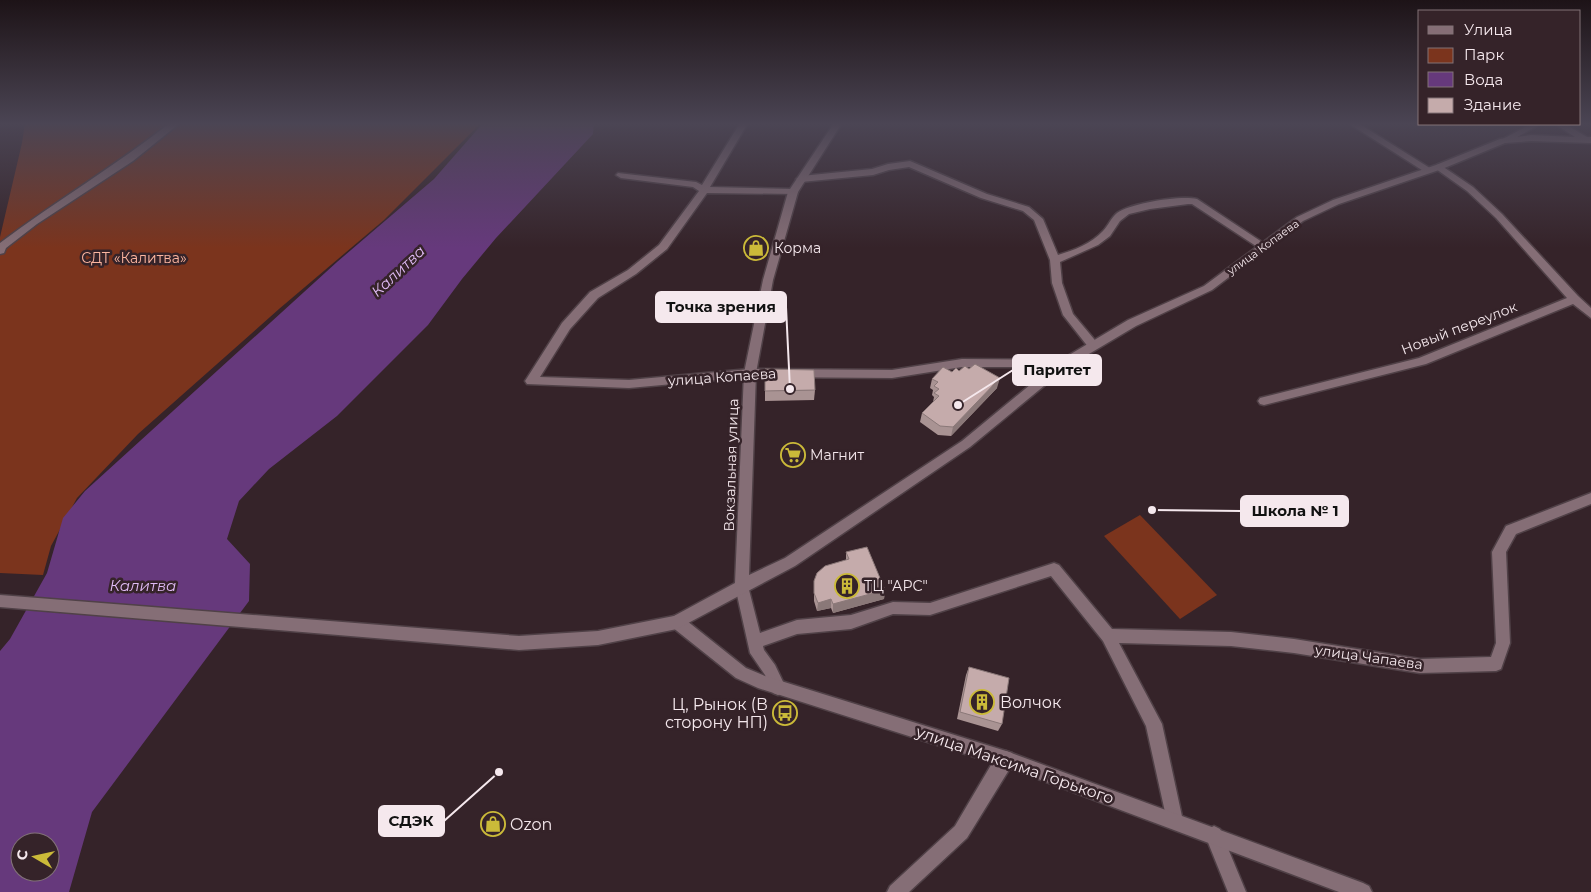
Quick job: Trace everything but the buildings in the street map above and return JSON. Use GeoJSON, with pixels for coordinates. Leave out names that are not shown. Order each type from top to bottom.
{"type":"FeatureCollection","features":[{"type":"Feature","properties":{"kind":"street"},"geometry":{"type":"LineString","coordinates":[[1,248],[34,222],[121,165]]}},
{"type":"Feature","properties":{"kind":"street"},"geometry":{"type":"LineString","coordinates":[[704,190],[719,165]]}},
{"type":"Feature","properties":{"kind":"street","name":"Вокзальная улица"},"geometry":{"type":"LineString","coordinates":[[778,688],[770,670],[758,653],[754,642],[742,586],[750,373],[768,280],[793,192],[810,165]]}},
{"type":"Feature","properties":{"kind":"street"},"geometry":{"type":"LineString","coordinates":[[801,179],[873,172],[902,165]]}},
{"type":"Feature","properties":{"kind":"street"},"geometry":{"type":"LineString","coordinates":[[911,165],[984,196],[1026,209],[1038,219],[1055,260],[1057,283],[1068,315],[1093,345]]}},
{"type":"Feature","properties":{"kind":"street"},"geometry":{"type":"LineString","coordinates":[[1425,165],[1470,189],[1499,216],[1574,299],[1591,314]]}},
{"type":"Feature","properties":{"kind":"street","name":"улица Копаева"},"geometry":{"type":"LineString","coordinates":[[0,601],[519,643],[598,638],[677,622],[790,562],[966,444],[1063,364],[1132,323],[1208,288],[1300,219],[1336,202],[1444,165]]}},
{"type":"Feature","properties":{"kind":"street"},"geometry":{"type":"LineString","coordinates":[[621,174],[696,185],[704,190],[793,192]]}},
{"type":"Feature","properties":{"kind":"street","name":"улица Копаева"},"geometry":{"type":"LineString","coordinates":[[704,190],[663,247],[632,272],[594,295],[566,326],[532,381],[629,384],[750,373],[892,374],[962,363],[1063,364]]}},
{"type":"Feature","properties":{"kind":"street"},"geometry":{"type":"LineString","coordinates":[[1055,260],[1090,247],[1108,232],[1115,220],[1127,212],[1181,201],[1194,201],[1263,246]]}},
{"type":"Feature","properties":{"kind":"street","name":"Новый переулок"},"geometry":{"type":"LineString","coordinates":[[1264,402],[1422,361],[1574,299]]}},
{"type":"Feature","properties":{"kind":"street","name":"улица Чапаева"},"geometry":{"type":"LineString","coordinates":[[1108,636],[1231,639],[1294,646],[1420,666],[1496,664],[1503,643],[1499,552],[1511,530],[1591,498]]}},
{"type":"Feature","properties":{"kind":"street"},"geometry":{"type":"LineString","coordinates":[[754,642],[797,627],[851,622],[893,608],[930,609],[1054,569],[1108,636],[1154,724],[1175,821]]}},
{"type":"Feature","properties":{"kind":"street","name":"улица Максима Горького"},"geometry":{"type":"LineString","coordinates":[[677,622],[740,673],[778,688],[1006,759],[1363,892]]}},
{"type":"Feature","properties":{"kind":"street"},"geometry":{"type":"LineString","coordinates":[[896,892],[961,832],[1006,759]]}},
{"type":"Feature","properties":{"kind":"street"},"geometry":{"type":"LineString","coordinates":[[1214,835],[1237,892]]}},
{"type":"Feature","properties":{"kind":"green space","name":"СДТ «Калитва»"},"geometry":{"type":"Polygon","coordinates":[[[17,165],[439,165],[384,220],[279,309],[138,434],[77,498],[51,546],[43,575],[0,573],[0,237],[17,165]]]}},
{"type":"Feature","properties":{"kind":"green space"},"geometry":{"type":"Polygon","coordinates":[[[1140,515],[1217,595],[1180,619],[1104,536],[1140,515]]]}},
{"type":"Feature","properties":{"kind":"water","name":"Калитва"},"geometry":{"type":"Polygon","coordinates":[[[447,165],[564,165],[496,238],[462,279],[428,325],[337,416],[269,469],[239,501],[227,539],[250,564],[249,601],[92,812],[69,892],[0,892],[0,651],[10,639],[47,573],[63,518],[85,491],[337,262],[434,179],[447,165]]]}},
{"type":"Feature","properties":{"kind":"place","name":"Корма"},"geometry":{"type":"Point","coordinates":[756,248]}},
{"type":"Feature","properties":{"kind":"place","name":"Точка зрения"},"geometry":{"type":"Point","coordinates":[790,389]}},
{"type":"Feature","properties":{"kind":"place","name":"Паритет"},"geometry":{"type":"Point","coordinates":[958,405]}},
{"type":"Feature","properties":{"kind":"place","name":"Магнит"},"geometry":{"type":"Point","coordinates":[793,455]}},
{"type":"Feature","properties":{"kind":"place","name":"Школа № 1"},"geometry":{"type":"Point","coordinates":[1152,510]}},
{"type":"Feature","properties":{"kind":"place","name":"ТЦ \"АРС\""},"geometry":{"type":"Point","coordinates":[847,586]}},
{"type":"Feature","properties":{"kind":"place","name":"Волчок"},"geometry":{"type":"Point","coordinates":[982,702]}},
{"type":"Feature","properties":{"kind":"place","name":"Ц, Рынок (В сторону НП)"},"geometry":{"type":"Point","coordinates":[785,713]}},
{"type":"Feature","properties":{"kind":"place","name":"СДЭК"},"geometry":{"type":"Point","coordinates":[499,772]}},
{"type":"Feature","properties":{"kind":"place","name":"Ozon"},"geometry":{"type":"Point","coordinates":[493,824]}}]}
